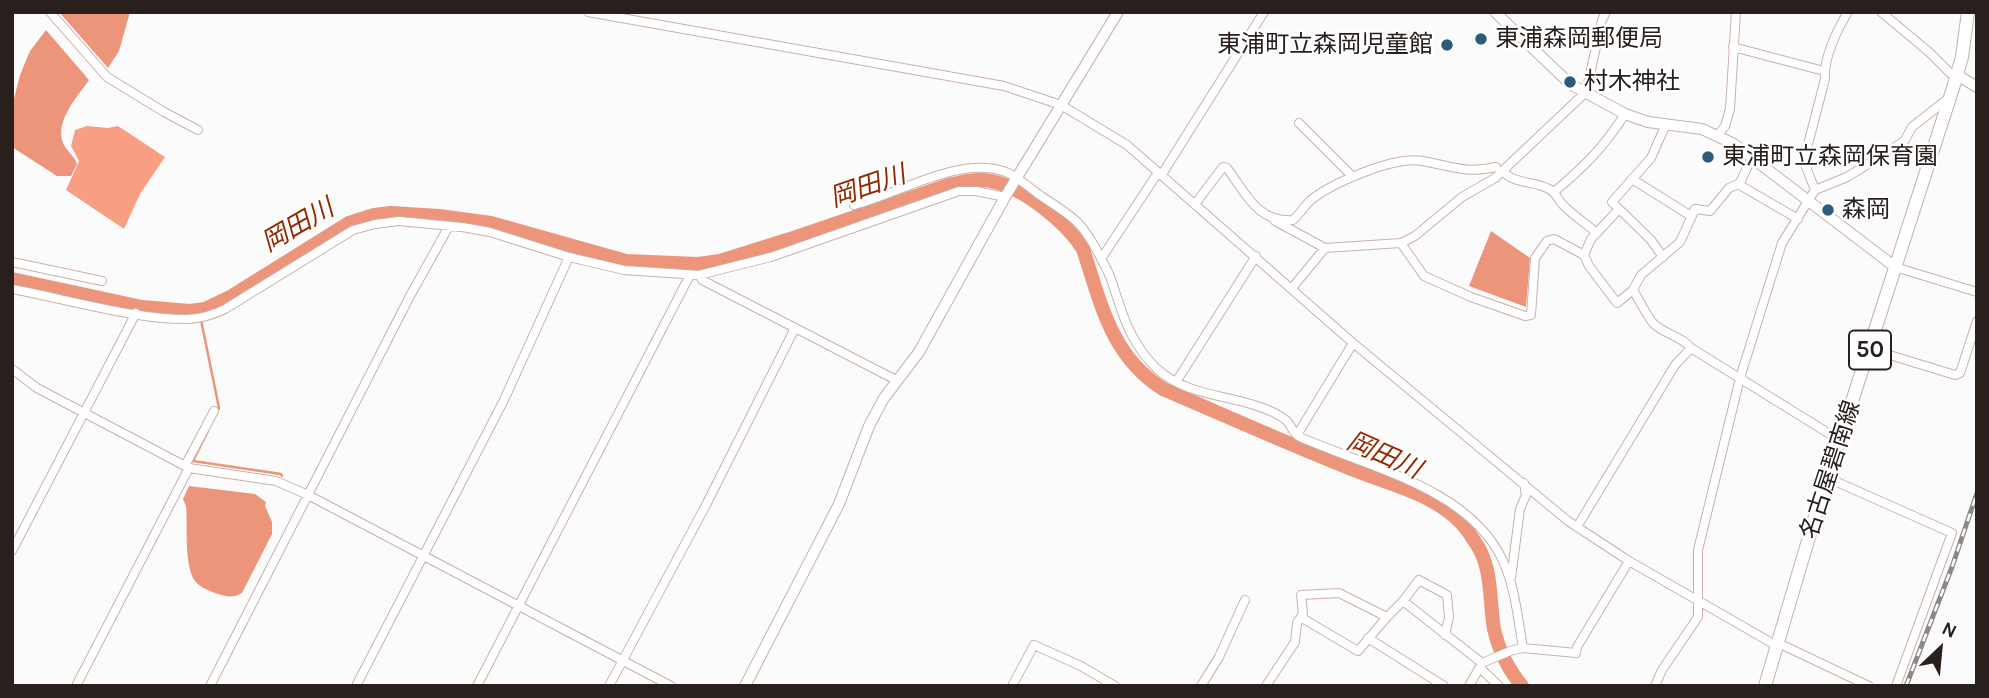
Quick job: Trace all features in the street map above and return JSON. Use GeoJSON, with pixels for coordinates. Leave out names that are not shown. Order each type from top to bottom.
{"type":"FeatureCollection","features":[{"type":"Feature","properties":{"kind":"main road","name":"名古屋碧南線"},"geometry":{"type":"LineString","coordinates":[[1765,686],[1816,510],[1841,441],[1956,75],[1964,47],[1968,12]]}},
{"type":"Feature","properties":{"kind":"street"},"geometry":{"type":"LineString","coordinates":[[50,12],[107,77],[198,130]]}},
{"type":"Feature","properties":{"kind":"street"},"geometry":{"type":"LineString","coordinates":[[588,12],[1004,86],[1060,105],[1117,138],[1353,343],[1577,527],[1629,561],[1777,644],[1869,686]]}},
{"type":"Feature","properties":{"kind":"street"},"geometry":{"type":"LineString","coordinates":[[745,686],[839,504],[869,426],[884,398],[919,352],[1005,197],[1118,12]]}},
{"type":"Feature","properties":{"kind":"street"},"geometry":{"type":"LineString","coordinates":[[1101,259],[1159,174],[1164,171],[1264,12]]}},
{"type":"Feature","properties":{"kind":"street"},"geometry":{"type":"LineString","coordinates":[[1495,12],[1570,84],[1625,114],[1648,122],[1702,129],[1718,135],[1813,195],[1895,267],[1977,292]]}},
{"type":"Feature","properties":{"kind":"street"},"geometry":{"type":"LineString","coordinates":[[1718,135],[1725,126],[1730,108],[1736,12]]}},
{"type":"Feature","properties":{"kind":"street"},"geometry":{"type":"LineString","coordinates":[[1813,195],[1805,156],[1825,79],[1824,71],[1841,23],[1848,12]]}},
{"type":"Feature","properties":{"kind":"street"},"geometry":{"type":"LineString","coordinates":[[1881,12],[1951,74],[1977,87]]}},
{"type":"Feature","properties":{"kind":"street"},"geometry":{"type":"LineString","coordinates":[[1195,204],[1220,169],[1225,168],[1258,209],[1325,248],[1401,243],[1415,236],[1499,169],[1586,92],[1602,20],[1606,13]]}},
{"type":"Feature","properties":{"kind":"street"},"geometry":{"type":"LineString","coordinates":[[1733,47],[1824,71]]}},
{"type":"Feature","properties":{"kind":"street"},"geometry":{"type":"LineString","coordinates":[[1655,686],[1662,670],[1698,617],[1698,550],[1740,377],[1782,243],[1813,195],[1891,150],[1905,140],[1912,127],[1949,98]]}},
{"type":"Feature","properties":{"kind":"street"},"geometry":{"type":"LineString","coordinates":[[1554,192],[1586,165],[1605,144],[1625,114]]}},
{"type":"Feature","properties":{"kind":"street"},"geometry":{"type":"LineString","coordinates":[[1299,123],[1353,177]]}},
{"type":"Feature","properties":{"kind":"street"},"geometry":{"type":"LineString","coordinates":[[1663,257],[1651,240],[1612,202],[1651,158],[1665,124]]}},
{"type":"Feature","properties":{"kind":"street"},"geometry":{"type":"LineString","coordinates":[[1401,243],[1424,276],[1471,297],[1525,316],[1531,315],[1535,258],[1547,241],[1554,239],[1584,255],[1618,303],[1633,290],[1642,275],[1680,242],[1695,209],[1710,211],[1729,188],[1738,184],[1744,177],[1752,157]]}},
{"type":"Feature","properties":{"kind":"street"},"geometry":{"type":"LineString","coordinates":[[1274,220],[1293,220],[1311,200],[1353,177],[1383,166],[1411,160],[1464,171],[1499,169],[1507,176],[1539,184],[1554,192],[1560,203],[1597,233]]}},
{"type":"Feature","properties":{"kind":"street"},"geometry":{"type":"LineString","coordinates":[[854,205],[877,200],[922,181],[958,171],[992,170],[1005,172],[1016,179],[1078,223],[1111,279],[1126,325],[1137,345],[1159,371],[1201,393],[1253,405],[1275,414],[1285,420],[1297,435],[1405,479],[1452,503],[1471,518],[1496,546],[1511,581],[1523,648]]}},
{"type":"Feature","properties":{"kind":"street"},"geometry":{"type":"LineString","coordinates":[[1632,179],[1691,216]]}},
{"type":"Feature","properties":{"kind":"street"},"geometry":{"type":"LineString","coordinates":[[1738,184],[1798,219]]}},
{"type":"Feature","properties":{"kind":"street"},"geometry":{"type":"LineString","coordinates":[[12,289],[136,313],[188,319],[214,315],[353,230],[375,223],[422,222],[491,232],[569,257],[624,270],[694,275],[771,257],[959,191],[976,191],[1005,197]]}},
{"type":"Feature","properties":{"kind":"street"},"geometry":{"type":"LineString","coordinates":[[1584,255],[1591,239],[1619,209]]}},
{"type":"Feature","properties":{"kind":"street"},"geometry":{"type":"LineString","coordinates":[[210,686],[410,296],[449,226]]}},
{"type":"Feature","properties":{"kind":"street"},"geometry":{"type":"LineString","coordinates":[[1292,288],[1325,248]]}},
{"type":"Feature","properties":{"kind":"street"},"geometry":{"type":"LineString","coordinates":[[1176,382],[1256,256]]}},
{"type":"Feature","properties":{"kind":"street"},"geometry":{"type":"LineString","coordinates":[[355,686],[504,400],[569,257]]}},
{"type":"Feature","properties":{"kind":"street"},"geometry":{"type":"LineString","coordinates":[[12,262],[102,281]]}},
{"type":"Feature","properties":{"kind":"street"},"geometry":{"type":"LineString","coordinates":[[694,275],[898,381]]}},
{"type":"Feature","properties":{"kind":"street"},"geometry":{"type":"LineString","coordinates":[[477,686],[694,275]]}},
{"type":"Feature","properties":{"kind":"street"},"geometry":{"type":"LineString","coordinates":[[1633,290],[1650,321],[1667,334],[1682,338],[1691,348],[1841,441]]}},
{"type":"Feature","properties":{"kind":"street"},"geometry":{"type":"LineString","coordinates":[[12,551],[136,313]]}},
{"type":"Feature","properties":{"kind":"street"},"geometry":{"type":"LineString","coordinates":[[1870,349],[1955,375],[1960,373],[1977,321]]}},
{"type":"Feature","properties":{"kind":"street"},"geometry":{"type":"LineString","coordinates":[[609,686],[706,505],[795,328]]}},
{"type":"Feature","properties":{"kind":"street"},"geometry":{"type":"LineString","coordinates":[[1297,435],[1353,343]]}},
{"type":"Feature","properties":{"kind":"street"},"geometry":{"type":"LineString","coordinates":[[1577,527],[1675,365],[1691,348]]}},
{"type":"Feature","properties":{"kind":"street"},"geometry":{"type":"LineString","coordinates":[[12,369],[37,388],[188,466],[276,481],[307,495],[671,686]]}},
{"type":"Feature","properties":{"kind":"street"},"geometry":{"type":"LineString","coordinates":[[76,686],[214,411]]}},
{"type":"Feature","properties":{"kind":"street"},"geometry":{"type":"LineString","coordinates":[[1828,478],[1952,533],[1896,686]]}},
{"type":"Feature","properties":{"kind":"street"},"geometry":{"type":"LineString","coordinates":[[1511,581],[1520,509],[1526,495],[1524,483]]}},
{"type":"Feature","properties":{"kind":"street"},"geometry":{"type":"LineString","coordinates":[[1469,686],[1484,663],[1510,651],[1523,648],[1576,653],[1577,647],[1629,561]]}},
{"type":"Feature","properties":{"kind":"street"},"geometry":{"type":"LineString","coordinates":[[1302,618],[1358,651],[1419,580],[1447,595],[1449,617],[1445,635]]}},
{"type":"Feature","properties":{"kind":"street"},"geometry":{"type":"LineString","coordinates":[[1266,686],[1295,642],[1297,623],[1303,614],[1301,595],[1339,593],[1387,617]]}},
{"type":"Feature","properties":{"kind":"street"},"geometry":{"type":"LineString","coordinates":[[1201,686],[1219,657],[1245,600]]}},
{"type":"Feature","properties":{"kind":"street"},"geometry":{"type":"LineString","coordinates":[[1403,601],[1484,663],[1499,686]]}},
{"type":"Feature","properties":{"kind":"street"},"geometry":{"type":"LineString","coordinates":[[1368,638],[1444,686]]}},
{"type":"Feature","properties":{"kind":"street"},"geometry":{"type":"LineString","coordinates":[[1012,686],[1034,645],[1081,666],[1115,686]]}},
{"type":"Feature","properties":{"kind":"shaded area"},"geometry":{"type":"Polygon","coordinates":[[[59,12],[130,12],[119,51],[108,68],[59,12]]]}},
{"type":"Feature","properties":{"kind":"shaded area"},"geometry":{"type":"Polygon","coordinates":[[[46,30],[89,80],[65,116],[61,132],[63,143],[77,164],[71,176],[57,176],[12,147],[12,107],[20,75],[30,51],[46,30]]]}},
{"type":"Feature","properties":{"kind":"shaded area"},"geometry":{"type":"Polygon","coordinates":[[[87,126],[118,126],[165,157],[140,194],[124,229],[66,190],[79,161],[71,146],[75,130],[87,126]]]}},
{"type":"Feature","properties":{"kind":"shaded area"},"geometry":{"type":"Polygon","coordinates":[[[1491,231],[1530,258],[1526,307],[1469,286],[1491,231]]]}},
{"type":"Feature","properties":{"kind":"shaded area"},"geometry":{"type":"Polygon","coordinates":[[[189,486],[255,494],[266,502],[265,506],[272,522],[272,534],[242,593],[238,595],[215,593],[193,578],[188,561],[186,506],[183,499],[189,486]]]}},
{"type":"Feature","properties":{"kind":"waterway","name":"岡田川"},"geometry":{"type":"LineString","coordinates":[[12,279],[142,307],[190,311],[205,309],[232,296],[349,223],[391,213],[491,223],[626,261],[698,264],[720,261],[790,239],[948,185],[975,180],[991,181],[1016,190],[1043,207],[1066,228],[1083,249],[1110,327],[1131,361],[1145,376],[1163,389],[1361,473],[1412,491],[1459,520],[1485,562],[1496,637],[1512,673],[1522,686]]}},
{"type":"Feature","properties":{"kind":"waterway"},"geometry":{"type":"LineString","coordinates":[[199,310],[219,408],[217,412]]}},
{"type":"Feature","properties":{"kind":"waterway"},"geometry":{"type":"LineString","coordinates":[[208,431],[193,461],[282,476]]}},
{"type":"Feature","properties":{"kind":"railway"},"geometry":{"type":"LineString","coordinates":[[1906,686],[1977,493]]}},
{"type":"Feature","properties":{"kind":"place","name":"東浦森岡郵便局"},"geometry":{"type":"Point","coordinates":[1481,39]}},
{"type":"Feature","properties":{"kind":"place","name":"東浦町立森岡児童館"},"geometry":{"type":"Point","coordinates":[1447,45]}},
{"type":"Feature","properties":{"kind":"place","name":"村木神社"},"geometry":{"type":"Point","coordinates":[1570,82]}},
{"type":"Feature","properties":{"kind":"place","name":"東浦町立森岡保育園"},"geometry":{"type":"Point","coordinates":[1708,157]}},
{"type":"Feature","properties":{"kind":"place","name":"森岡"},"geometry":{"type":"Point","coordinates":[1828,210]}}]}
